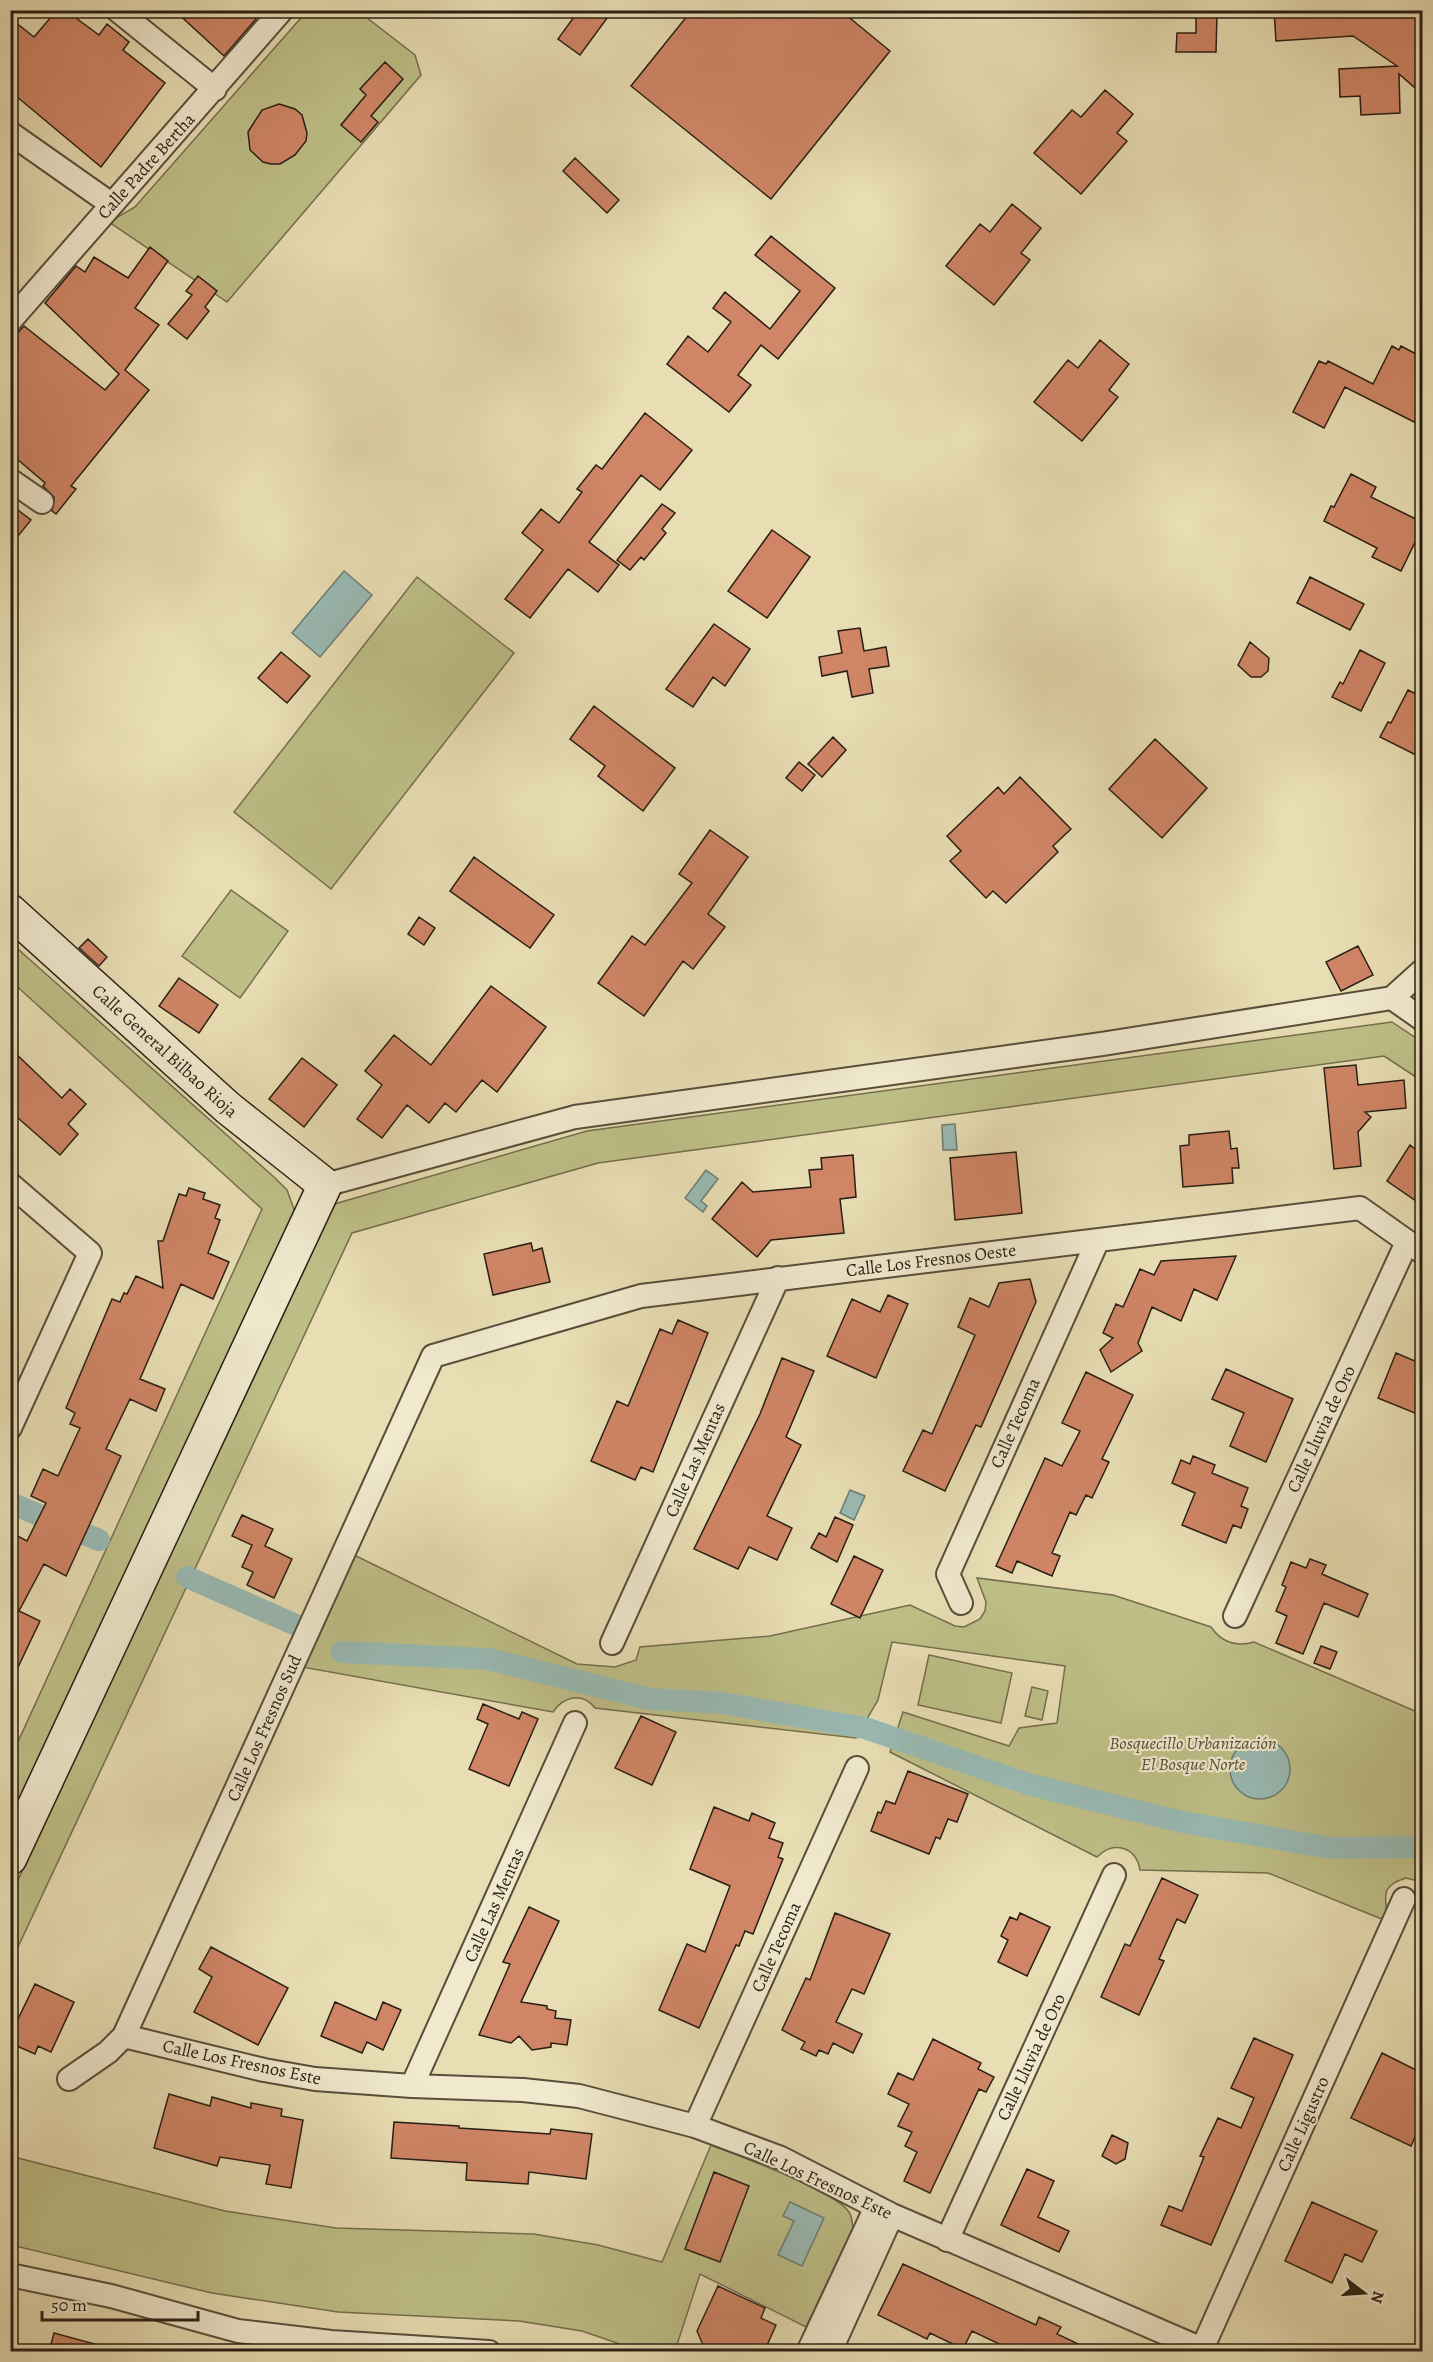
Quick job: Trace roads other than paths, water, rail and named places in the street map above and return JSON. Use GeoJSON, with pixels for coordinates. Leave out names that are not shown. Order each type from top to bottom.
{"type":"FeatureCollection","features":[{"type":"Feature","properties":{"kind":"street"},"geometry":{"type":"LineString","coordinates":[[117,10],[215,89]]}},
{"type":"Feature","properties":{"kind":"street","name":"Calle Padre Bertha"},"geometry":{"type":"LineString","coordinates":[[10,321],[282,10]]}},
{"type":"Feature","properties":{"kind":"street"},"geometry":{"type":"LineString","coordinates":[[10,133],[111,204]]}},
{"type":"Feature","properties":{"kind":"street"},"geometry":{"type":"LineString","coordinates":[[10,480],[42,502]]}},
{"type":"Feature","properties":{"kind":"street","name":"Calle General Bilbao Rioja"},"geometry":{"type":"LineString","coordinates":[[10,911],[228,1108],[325,1185]]}},
{"type":"Feature","properties":{"kind":"street"},"geometry":{"type":"LineString","coordinates":[[10,1858],[325,1185],[575,1117],[1102,1044],[1392,998],[1422,971]]}},
{"type":"Feature","properties":{"kind":"street"},"geometry":{"type":"LineString","coordinates":[[1392,998],[1422,1019]]}},
{"type":"Feature","properties":{"kind":"street"},"geometry":{"type":"LineString","coordinates":[[10,1184],[90,1253],[10,1428]]}},
{"type":"Feature","properties":{"kind":"street","name":"Calle Los Fresnos Oeste"},"geometry":{"type":"LineString","coordinates":[[433,1356],[641,1296],[1360,1208],[1415,1247]]}},
{"type":"Feature","properties":{"kind":"street","name":"Calle Tecoma"},"geometry":{"type":"LineString","coordinates":[[961,1604],[948,1574],[1096,1242]]}},
{"type":"Feature","properties":{"kind":"street","name":"Calle Lluvia de Oro"},"geometry":{"type":"LineString","coordinates":[[1235,1616],[1415,1247]]}},
{"type":"Feature","properties":{"kind":"street","name":"Calle Las Mentas"},"geometry":{"type":"LineString","coordinates":[[612,1643],[778,1278]]}},
{"type":"Feature","properties":{"kind":"street","name":"Calle Los Fresnos Sud"},"geometry":{"type":"LineString","coordinates":[[69,2079],[108,2052],[124,2036],[433,1356]]}},
{"type":"Feature","properties":{"kind":"street","name":"Calle Las Mentas"},"geometry":{"type":"LineString","coordinates":[[412,2086],[575,1723]]}},
{"type":"Feature","properties":{"kind":"street","name":"Calle Tecoma"},"geometry":{"type":"LineString","coordinates":[[695,2126],[856,1768]]}},
{"type":"Feature","properties":{"kind":"street","name":"Calle Lluvia de Oro"},"geometry":{"type":"LineString","coordinates":[[947,2240],[1114,1875]]}},
{"type":"Feature","properties":{"kind":"street","name":"Calle Ligustro"},"geometry":{"type":"LineString","coordinates":[[1205,2350],[1404,1899]]}},
{"type":"Feature","properties":{"kind":"street","name":"Calle Los Fresnos Este"},"geometry":{"type":"LineString","coordinates":[[124,2036],[264,2070],[315,2079],[412,2086],[523,2090],[579,2096],[695,2126],[781,2158],[884,2211],[947,2240],[1205,2350]]}},
{"type":"Feature","properties":{"kind":"street"},"geometry":{"type":"LineString","coordinates":[[808,2352],[884,2211]]}},
{"type":"Feature","properties":{"kind":"street"},"geometry":{"type":"LineString","coordinates":[[830,2352],[884,2211]]}},
{"type":"Feature","properties":{"kind":"street"},"geometry":{"type":"LineString","coordinates":[[10,2275],[111,2296],[238,2331],[331,2342],[489,2352]]}},
{"type":"Feature","properties":{"kind":"water"},"geometry":{"type":"Polygon","coordinates":[[[344,571],[372,595],[320,657],[292,633],[344,571]]]}},
{"type":"Feature","properties":{"kind":"water"},"geometry":{"type":"Polygon","coordinates":[[[955,1124],[957,1150],[943,1150],[942,1125],[955,1124]]]}},
{"type":"Feature","properties":{"kind":"water"},"geometry":{"type":"Polygon","coordinates":[[[706,1170],[718,1179],[701,1201],[707,1206],[703,1212],[685,1198],[706,1170]]]}},
{"type":"Feature","properties":{"kind":"water"},"geometry":{"type":"Polygon","coordinates":[[[850,1490],[865,1496],[854,1520],[840,1513],[850,1490]]]}},
{"type":"Feature","properties":{"kind":"water"},"geometry":{"type":"Polygon","coordinates":[[[1260,1739],[1272,1741],[1285,1752],[1290,1769],[1288,1781],[1277,1794],[1260,1799],[1248,1797],[1235,1786],[1230,1769],[1232,1757],[1243,1744],[1260,1739]]]}},
{"type":"Feature","properties":{"kind":"water"},"geometry":{"type":"Polygon","coordinates":[[[790,2202],[824,2218],[802,2266],[778,2255],[794,2221],[783,2216],[790,2202]]]}},
{"type":"Feature","properties":{"kind":"waterway"},"geometry":{"type":"LineString","coordinates":[[10,1503],[99,1540]]}},
{"type":"Feature","properties":{"kind":"waterway"},"geometry":{"type":"LineString","coordinates":[[187,1577],[296,1625]]}},
{"type":"Feature","properties":{"kind":"waterway"},"geometry":{"type":"LineString","coordinates":[[342,1652],[488,1659],[650,1699],[722,1703],[865,1728],[1028,1784],[1182,1822],[1331,1848],[1422,1847]]}},
{"type":"Feature","properties":{"kind":"park label","name":"Bosquecillo Urbanización El Bosque Norte"},"geometry":{"type":"Point","coordinates":[1193,1753]}}]}
